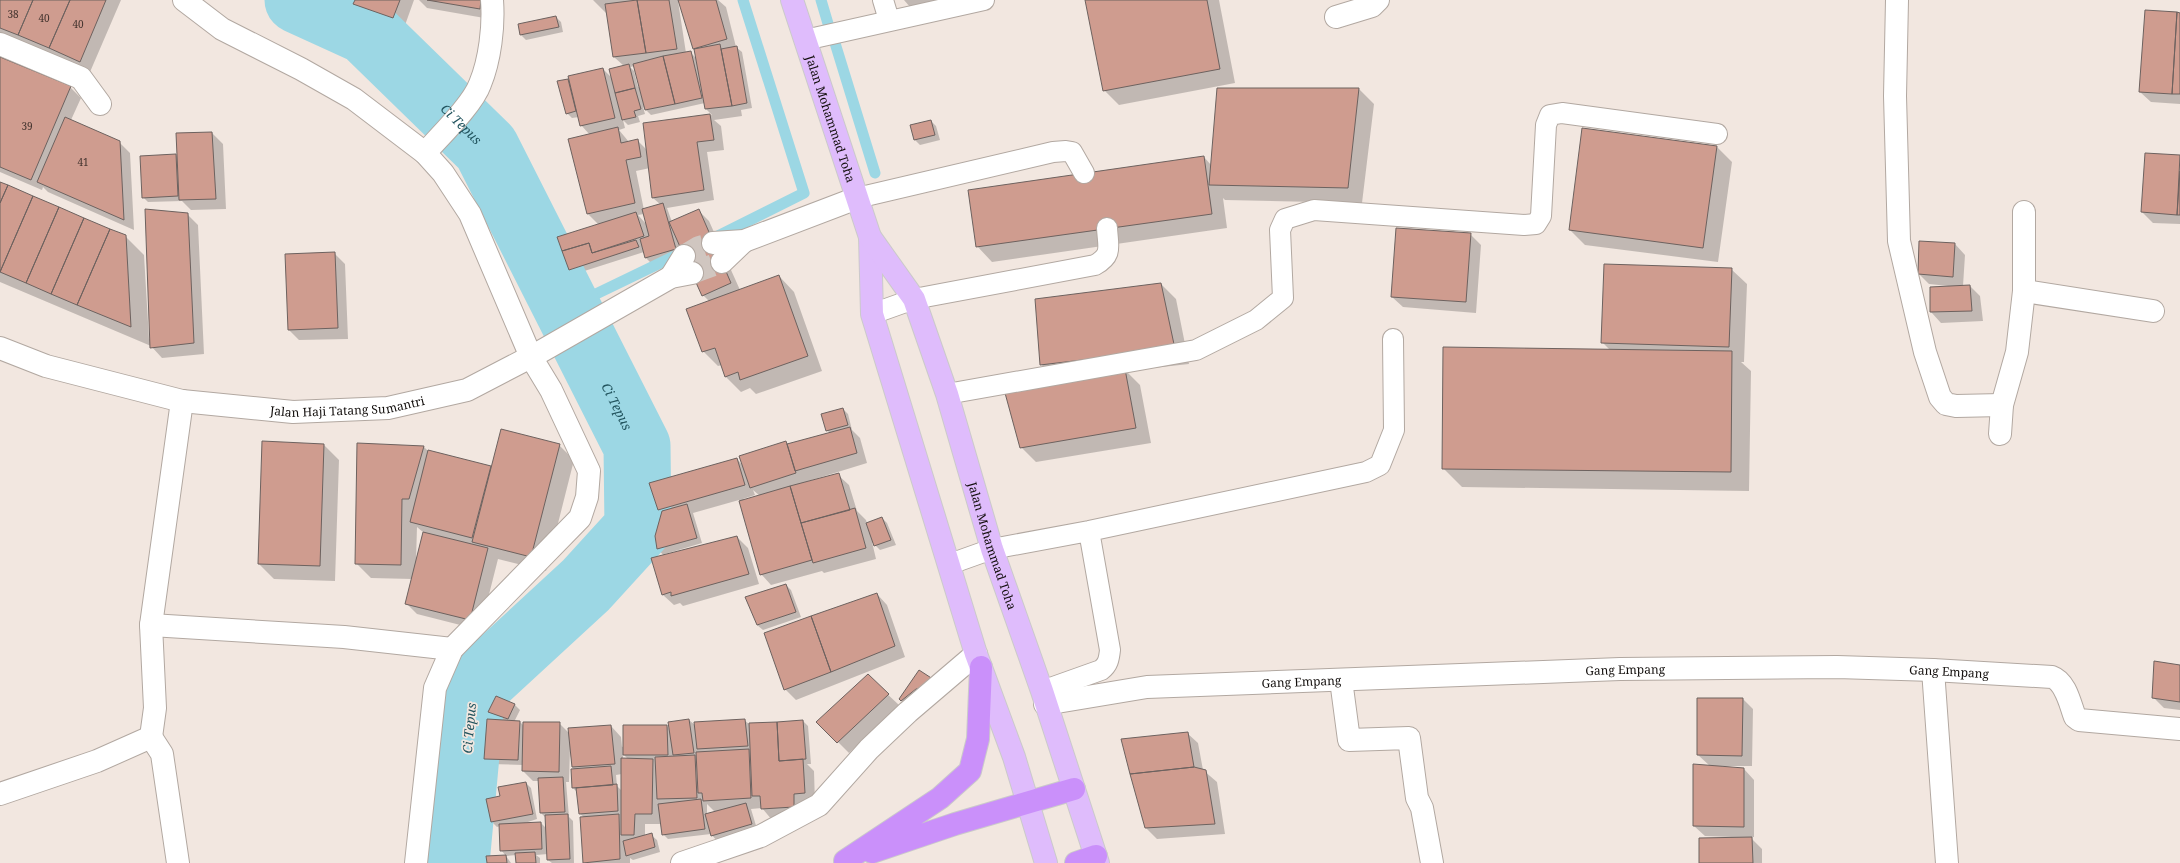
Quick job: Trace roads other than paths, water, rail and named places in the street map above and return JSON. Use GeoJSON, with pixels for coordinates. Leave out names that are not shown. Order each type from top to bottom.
{"type":"FeatureCollection","features":[{"type":"Feature","properties":{"kind":"highway"},"geometry":{"type":"LineString","coordinates":[[843,862],[940,798],[970,771],[978,739],[979,661]]}},
{"type":"Feature","properties":{"kind":"highway"},"geometry":{"type":"LineString","coordinates":[[843,862],[955,824],[1074,789]]}},
{"type":"Feature","properties":{"kind":"main road","name":"Jalan Mohammad Toha"},"geometry":{"type":"LineString","coordinates":[[792,0],[870,237],[914,299],[947,394],[992,549],[1074,789],[1090,861]]}},
{"type":"Feature","properties":{"kind":"main road","name":"Jalan Mohammad Toha"},"geometry":{"type":"LineString","coordinates":[[870,237],[872,314],[979,661],[1014,757],[1046,863]]}},
{"type":"Feature","properties":{"kind":"street"},"geometry":{"type":"LineString","coordinates":[[184,0],[222,29],[301,68],[354,99],[428,148],[470,214],[589,471],[587,497],[580,518],[452,649],[435,688],[416,863]]}},
{"type":"Feature","properties":{"kind":"street"},"geometry":{"type":"LineString","coordinates":[[428,148],[459,115],[480,85],[491,38],[492,0]]}},
{"type":"Feature","properties":{"kind":"street"},"geometry":{"type":"LineString","coordinates":[[1336,17],[1372,6],[1378,0]]}},
{"type":"Feature","properties":{"kind":"street"},"geometry":{"type":"LineString","coordinates":[[1897,0],[1895,96],[1899,241],[1925,352],[1940,397],[1946,404],[1956,406],[2002,405]]}},
{"type":"Feature","properties":{"kind":"street"},"geometry":{"type":"LineString","coordinates":[[0,44],[81,78],[100,104]]}},
{"type":"Feature","properties":{"kind":"street"},"geometry":{"type":"LineString","coordinates":[[718,252],[857,198]]}},
{"type":"Feature","properties":{"kind":"street"},"geometry":{"type":"LineString","coordinates":[[2000,434],[2002,405],[2017,352],[2024,291],[2024,212]]}},
{"type":"Feature","properties":{"kind":"street","name":"Jalan Haji Tatang Sumantri"},"geometry":{"type":"LineString","coordinates":[[0,348],[46,366],[182,401],[293,412],[388,408],[467,390],[535,354],[671,277],[688,265]]}},
{"type":"Feature","properties":{"kind":"street"},"geometry":{"type":"LineString","coordinates":[[2024,291],[2153,311]]}},
{"type":"Feature","properties":{"kind":"street"},"geometry":{"type":"LineString","coordinates":[[178,863],[162,754],[151,737],[155,708],[151,625],[182,401]]}},
{"type":"Feature","properties":{"kind":"street"},"geometry":{"type":"LineString","coordinates":[[151,625],[344,637],[452,649]]}},
{"type":"Feature","properties":{"kind":"street"},"geometry":{"type":"LineString","coordinates":[[682,863],[761,836],[819,805],[869,749],[908,712],[979,661]]}},
{"type":"Feature","properties":{"kind":"street","name":"Gang Empang"},"geometry":{"type":"LineString","coordinates":[[1044,698],[1147,687],[1620,669],[1837,667],[1933,670],[2052,677],[2058,679],[2062,685],[2075,717],[2079,720],[2180,730]]}},
{"type":"Feature","properties":{"kind":"street"},"geometry":{"type":"LineString","coordinates":[[1933,670],[1947,863]]}},
{"type":"Feature","properties":{"kind":"street"},"geometry":{"type":"LineString","coordinates":[[1341,680],[1349,740],[1409,738],[1417,798],[1422,808],[1432,863]]}},
{"type":"Feature","properties":{"kind":"street"},"geometry":{"type":"LineString","coordinates":[[0,794],[97,761],[151,737]]}},
{"type":"Feature","properties":{"kind":"lane"},"geometry":{"type":"LineString","coordinates":[[883,0],[889,20]]}},
{"type":"Feature","properties":{"kind":"lane"},"geometry":{"type":"LineString","coordinates":[[805,40],[984,0]]}},
{"type":"Feature","properties":{"kind":"lane"},"geometry":{"type":"LineString","coordinates":[[947,394],[1196,350],[1256,320],[1283,298],[1280,230],[1285,218],[1314,210],[1524,225],[1536,224],[1541,216],[1546,125],[1550,115],[1555,114],[1717,134]]}},
{"type":"Feature","properties":{"kind":"lane"},"geometry":{"type":"LineString","coordinates":[[857,198],[1060,151],[1072,152],[1084,173]]}},
{"type":"Feature","properties":{"kind":"lane"},"geometry":{"type":"LineString","coordinates":[[872,314],[914,299],[1095,265],[1104,260],[1109,252],[1107,228]]}},
{"type":"Feature","properties":{"kind":"lane"},"geometry":{"type":"LineString","coordinates":[[950,564],[992,549],[1089,531],[1366,472],[1380,465],[1394,430],[1393,339]]}},
{"type":"Feature","properties":{"kind":"lane"},"geometry":{"type":"LineString","coordinates":[[1044,698],[1101,670],[1106,666],[1109,659],[1110,650],[1089,531]]}},
{"type":"Feature","properties":{"kind":"waterway","name":"Ci Tepus"},"geometry":{"type":"LineString","coordinates":[[298,0],[366,31],[486,148],[637,446],[638,528],[586,585],[472,690],[456,863]]}},
{"type":"Feature","properties":{"kind":"waterway"},"geometry":{"type":"LineString","coordinates":[[714,238],[804,193],[743,0]]}},
{"type":"Feature","properties":{"kind":"waterway"},"geometry":{"type":"LineString","coordinates":[[821,0],[829,27]]}},
{"type":"Feature","properties":{"kind":"waterway"},"geometry":{"type":"LineString","coordinates":[[835,43],[875,173]]}},
{"type":"Feature","properties":{"kind":"waterway"},"geometry":{"type":"LineString","coordinates":[[567,308],[683,252]]}},
{"type":"Feature","properties":{"kind":"tunnel"},"geometry":{"type":"LineString","coordinates":[[684,256],[699,247],[713,243]]}},
{"type":"Feature","properties":{"kind":"tunnel"},"geometry":{"type":"LineString","coordinates":[[692,273],[722,262]]}}]}
